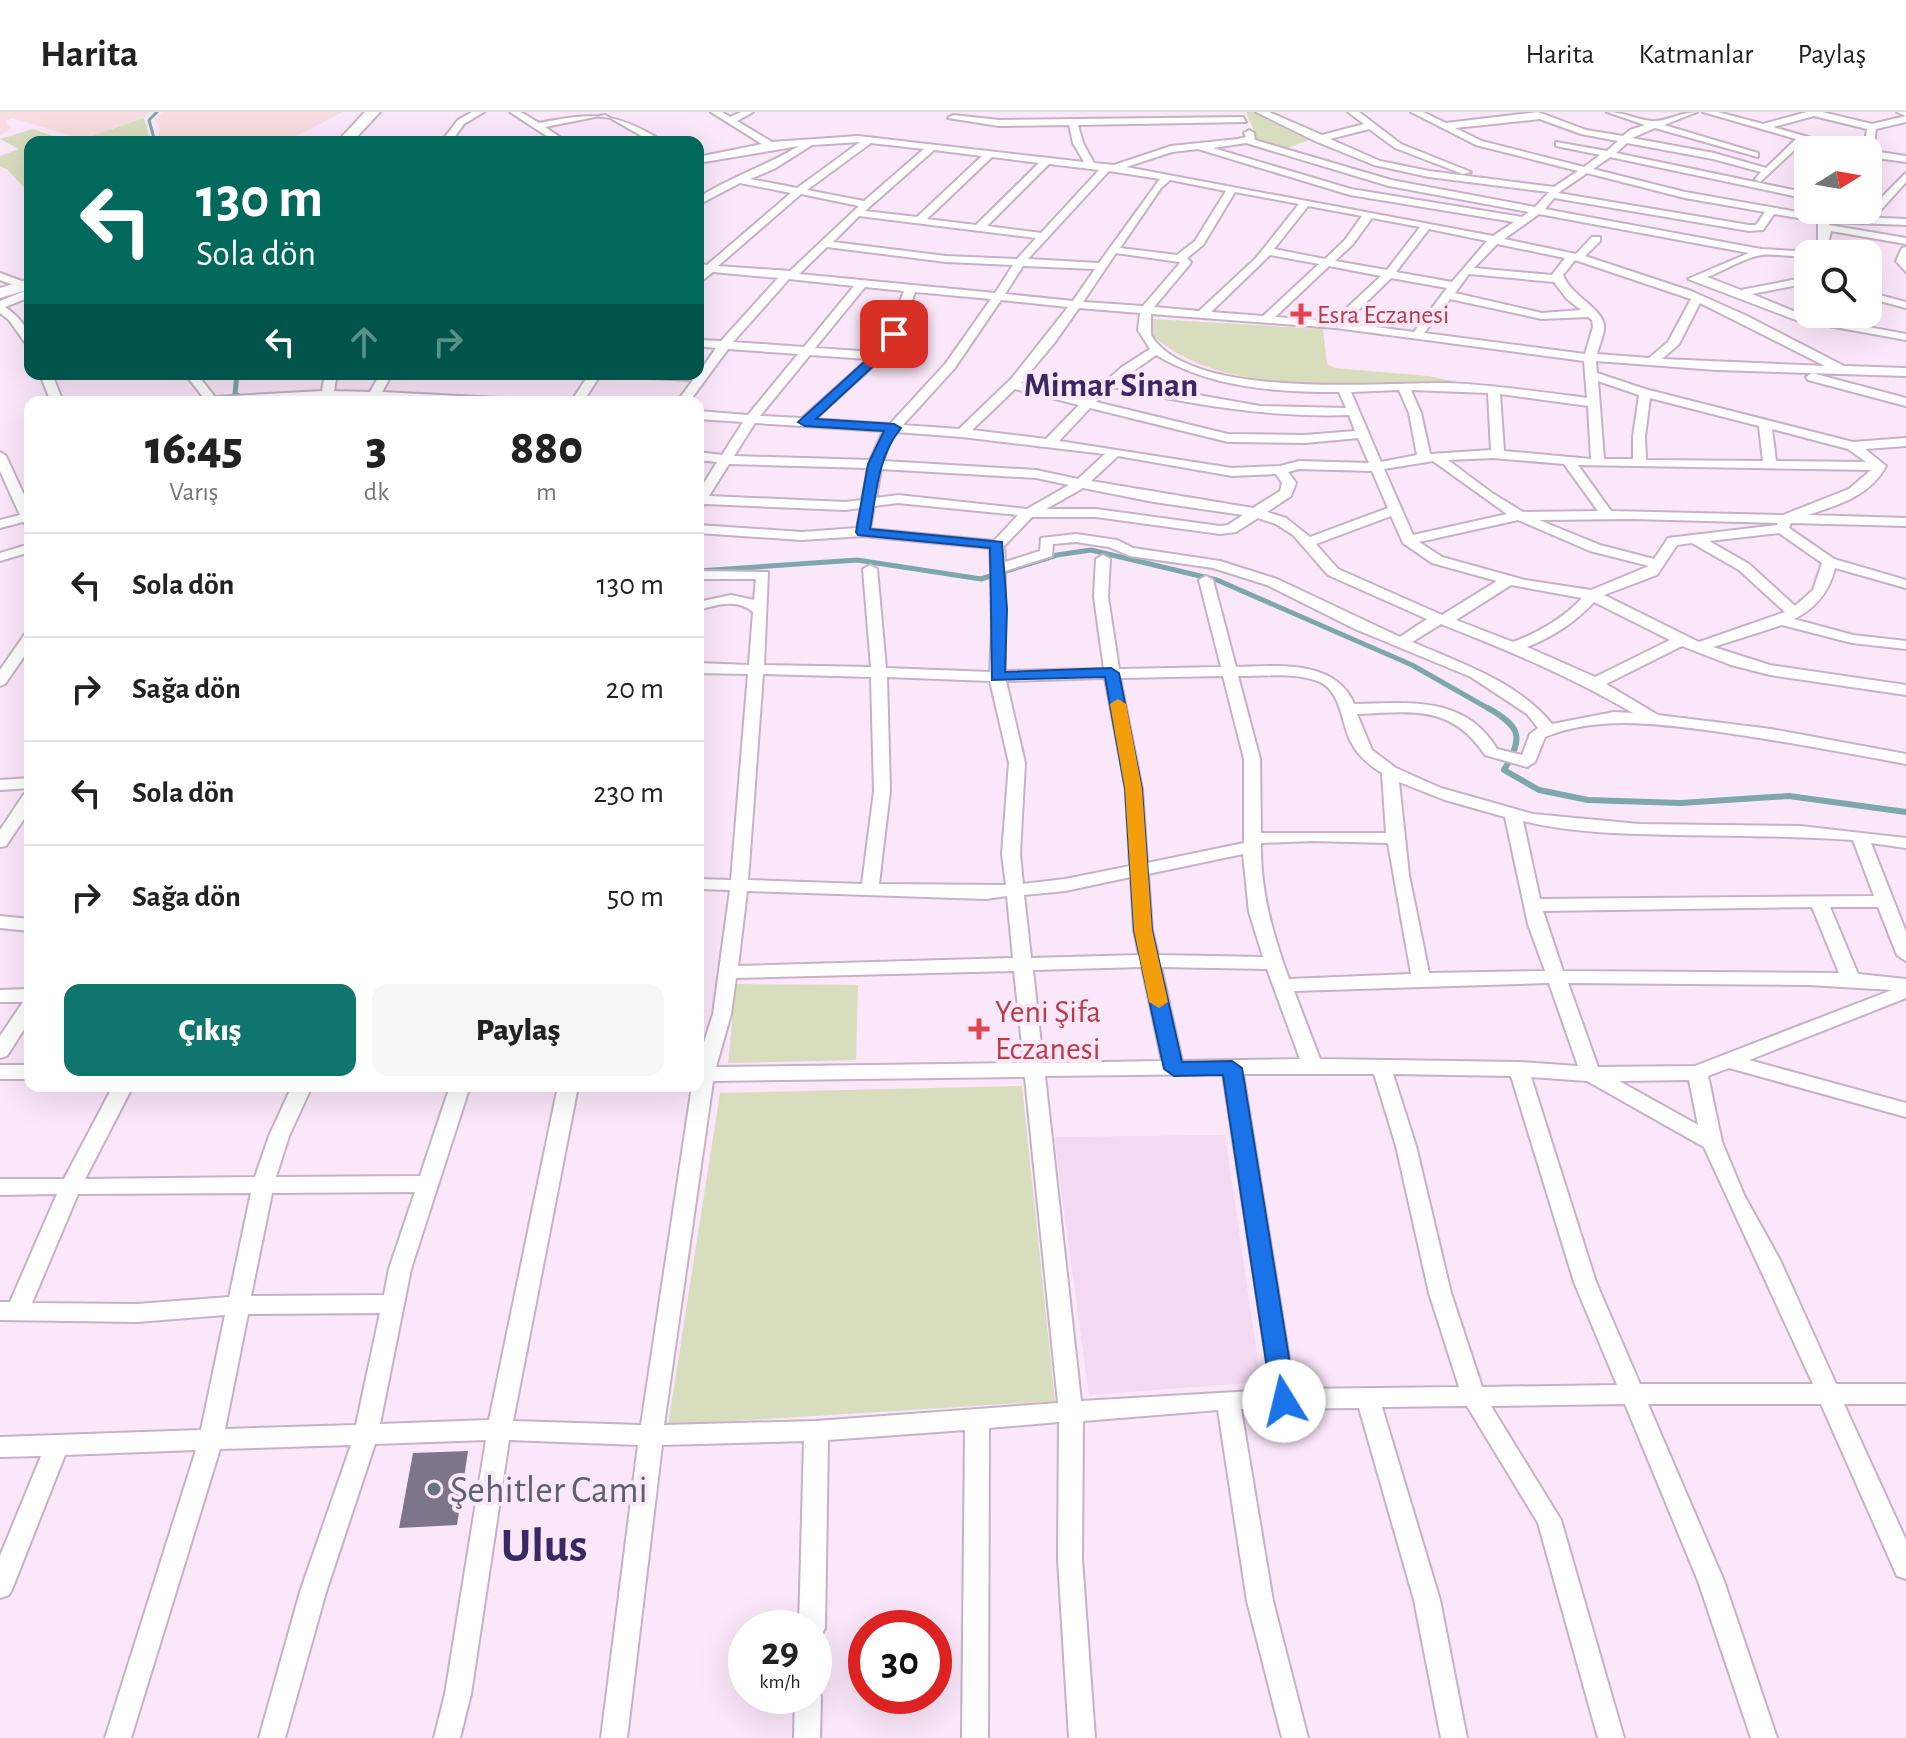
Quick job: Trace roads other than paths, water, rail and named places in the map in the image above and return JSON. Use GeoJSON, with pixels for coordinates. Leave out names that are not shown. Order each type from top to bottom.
{"type":"FeatureCollection","features":[{"type":"Feature","properties":{"kind":"main road"},"geometry":{"type":"LineString","coordinates":[[350,136],[373,112]]}},
{"type":"Feature","properties":{"kind":"main road"},"geometry":{"type":"LineString","coordinates":[[362,136],[384,112]]}},
{"type":"Feature","properties":{"kind":"street"},"geometry":{"type":"LineString","coordinates":[[450,136],[461,122],[479,112]]}},
{"type":"Feature","properties":{"kind":"street"},"geometry":{"type":"LineString","coordinates":[[515,112],[553,136]]}},
{"type":"Feature","properties":{"kind":"street"},"geometry":{"type":"LineString","coordinates":[[539,126],[606,112],[648,136]]}},
{"type":"Feature","properties":{"kind":"street"},"geometry":{"type":"LineString","coordinates":[[716,112],[766,146],[795,153]]}},
{"type":"Feature","properties":{"kind":"street"},"geometry":{"type":"LineString","coordinates":[[729,121],[748,112]]}},
{"type":"Feature","properties":{"kind":"street"},"geometry":{"type":"LineString","coordinates":[[1261,112],[1317,140],[1402,170],[1480,180],[1749,228],[1759,228],[1770,212]]}},
{"type":"Feature","properties":{"kind":"street"},"geometry":{"type":"LineString","coordinates":[[1353,112],[1398,146],[1480,180]]}},
{"type":"Feature","properties":{"kind":"street"},"geometry":{"type":"LineString","coordinates":[[1420,112],[1479,143],[1685,195],[1794,215]]}},
{"type":"Feature","properties":{"kind":"street"},"geometry":{"type":"LineString","coordinates":[[1612,112],[1777,162]]}},
{"type":"Feature","properties":{"kind":"street"},"geometry":{"type":"LineString","coordinates":[[1417,335],[1466,270],[1495,240],[1538,210],[1553,193],[1610,153],[1633,132],[1692,112]]}},
{"type":"Feature","properties":{"kind":"street"},"geometry":{"type":"LineString","coordinates":[[1708,112],[1794,137]]}},
{"type":"Feature","properties":{"kind":"street"},"geometry":{"type":"LineString","coordinates":[[1760,127],[1816,112],[1872,127],[1906,119]]}},
{"type":"Feature","properties":{"kind":"street"},"geometry":{"type":"LineString","coordinates":[[1442,126],[1533,114],[1584,132],[1714,156],[1768,171]]}},
{"type":"Feature","properties":{"kind":"street"},"geometry":{"type":"LineString","coordinates":[[863,532],[866,502],[885,437],[950,366],[1020,262],[1042,236],[1112,167],[1181,148],[1251,138],[1241,116],[999,123],[956,115],[944,128]]}},
{"type":"Feature","properties":{"kind":"street"},"geometry":{"type":"LineString","coordinates":[[1073,122],[1078,143],[1090,164]]}},
{"type":"Feature","properties":{"kind":"street"},"geometry":{"type":"LineString","coordinates":[[990,133],[999,123]]}},
{"type":"Feature","properties":{"kind":"street"},"geometry":{"type":"LineString","coordinates":[[1281,152],[1368,126]]}},
{"type":"Feature","properties":{"kind":"street"},"geometry":{"type":"LineString","coordinates":[[1871,136],[1872,127]]}},
{"type":"Feature","properties":{"kind":"street"},"geometry":{"type":"LineString","coordinates":[[1172,139],[1181,148]]}},
{"type":"Feature","properties":{"kind":"street"},"geometry":{"type":"LineString","coordinates":[[704,268],[796,191],[869,140]]}},
{"type":"Feature","properties":{"kind":"street"},"geometry":{"type":"LineString","coordinates":[[1246,140],[1372,180],[1761,252],[1787,255],[1814,252],[1824,241],[1820,224]]}},
{"type":"Feature","properties":{"kind":"street"},"geometry":{"type":"LineString","coordinates":[[704,198],[814,141]]}},
{"type":"Feature","properties":{"kind":"street"},"geometry":{"type":"LineString","coordinates":[[704,159],[766,146],[814,141],[931,143],[973,152],[1112,167],[1369,214],[1575,257],[1674,288],[1843,370]]}},
{"type":"Feature","properties":{"kind":"street"},"geometry":{"type":"LineString","coordinates":[[973,152],[982,142]]}},
{"type":"Feature","properties":{"kind":"street"},"geometry":{"type":"LineString","coordinates":[[704,373],[725,344],[791,274],[931,143]]}},
{"type":"Feature","properties":{"kind":"street"},"geometry":{"type":"LineString","coordinates":[[1559,144],[1794,193]]}},
{"type":"Feature","properties":{"kind":"street"},"geometry":{"type":"LineString","coordinates":[[1198,146],[1350,192],[1523,220]]}},
{"type":"Feature","properties":{"kind":"street"},"geometry":{"type":"LineString","coordinates":[[1754,184],[1794,146]]}},
{"type":"Feature","properties":{"kind":"street"},"geometry":{"type":"LineString","coordinates":[[919,221],[990,154]]}},
{"type":"Feature","properties":{"kind":"street"},"geometry":{"type":"LineString","coordinates":[[1882,156],[1906,159]]}},
{"type":"Feature","properties":{"kind":"street"},"geometry":{"type":"LineString","coordinates":[[978,229],[1047,160]]}},
{"type":"Feature","properties":{"kind":"street"},"geometry":{"type":"LineString","coordinates":[[1882,199],[1906,176]]}},
{"type":"Feature","properties":{"kind":"street"},"geometry":{"type":"LineString","coordinates":[[962,433],[1013,385],[1051,340],[1158,186],[1168,177]]}},
{"type":"Feature","properties":{"kind":"street"},"geometry":{"type":"LineString","coordinates":[[741,180],[866,204]]}},
{"type":"Feature","properties":{"kind":"street"},"geometry":{"type":"LineString","coordinates":[[1181,259],[1199,243],[1231,190]]}},
{"type":"Feature","properties":{"kind":"street"},"geometry":{"type":"LineString","coordinates":[[1668,214],[1685,195]]}},
{"type":"Feature","properties":{"kind":"street"},"geometry":{"type":"LineString","coordinates":[[1202,314],[1267,251],[1305,203]]}},
{"type":"Feature","properties":{"kind":"street"},"geometry":{"type":"LineString","coordinates":[[1882,210],[1906,214]]}},
{"type":"Feature","properties":{"kind":"street"},"geometry":{"type":"LineString","coordinates":[[856,213],[1042,236]]}},
{"type":"Feature","properties":{"kind":"street"},"geometry":{"type":"LineString","coordinates":[[1266,319],[1349,242],[1369,214]]}},
{"type":"Feature","properties":{"kind":"street"},"geometry":{"type":"LineString","coordinates":[[1882,221],[1906,222]]}},
{"type":"Feature","properties":{"kind":"street"},"geometry":{"type":"LineString","coordinates":[[1841,224],[1906,241]]}},
{"type":"Feature","properties":{"kind":"street"},"geometry":{"type":"LineString","coordinates":[[1336,325],[1390,273],[1427,225]]}},
{"type":"Feature","properties":{"kind":"street"},"geometry":{"type":"LineString","coordinates":[[1596,239],[1561,267],[1559,279],[1571,297],[1594,313],[1599,327],[1590,357],[1598,463]]}},
{"type":"Feature","properties":{"kind":"street"},"geometry":{"type":"LineString","coordinates":[[825,244],[946,259],[1104,266]]}},
{"type":"Feature","properties":{"kind":"street"},"geometry":{"type":"LineString","coordinates":[[1114,250],[1186,262],[1146,310],[1142,327],[1156,350],[1192,369],[1278,385],[1494,391],[1594,403]]}},
{"type":"Feature","properties":{"kind":"street"},"geometry":{"type":"LineString","coordinates":[[1906,250],[1901,261],[1906,269]]}},
{"type":"Feature","properties":{"kind":"street"},"geometry":{"type":"LineString","coordinates":[[1267,251],[1390,273],[1542,316],[1594,313]]}},
{"type":"Feature","properties":{"kind":"street"},"geometry":{"type":"LineString","coordinates":[[1674,288],[1761,252]]}},
{"type":"Feature","properties":{"kind":"street"},"geometry":{"type":"LineString","coordinates":[[1787,255],[1794,261]]}},
{"type":"Feature","properties":{"kind":"street"},"geometry":{"type":"LineString","coordinates":[[704,268],[791,274],[1075,304],[1336,325],[1590,357],[1906,372]]}},
{"type":"Feature","properties":{"kind":"street"},"geometry":{"type":"LineString","coordinates":[[1466,270],[1559,279]]}},
{"type":"Feature","properties":{"kind":"street"},"geometry":{"type":"LineString","coordinates":[[1697,277],[1800,318],[1906,337]]}},
{"type":"Feature","properties":{"kind":"street"},"geometry":{"type":"LineString","coordinates":[[704,496],[751,419],[863,282]]}},
{"type":"Feature","properties":{"kind":"street"},"geometry":{"type":"LineString","coordinates":[[1740,293],[1794,283]]}},
{"type":"Feature","properties":{"kind":"street"},"geometry":{"type":"LineString","coordinates":[[18,285],[0,307],[24,334]]}},
{"type":"Feature","properties":{"kind":"street"},"geometry":{"type":"LineString","coordinates":[[805,422],[878,356],[894,334],[911,287]]}},
{"type":"Feature","properties":{"kind":"street"},"geometry":{"type":"LineString","coordinates":[[1651,362],[1673,344],[1697,298]]}},
{"type":"Feature","properties":{"kind":"street"},"geometry":{"type":"LineString","coordinates":[[1882,299],[1906,305]]}},
{"type":"Feature","properties":{"kind":"street"},"geometry":{"type":"LineString","coordinates":[[704,343],[878,356]]}},
{"type":"Feature","properties":{"kind":"street"},"geometry":{"type":"LineString","coordinates":[[1049,444],[1086,403],[1156,350]]}},
{"type":"Feature","properties":{"kind":"street"},"geometry":{"type":"LineString","coordinates":[[1794,369],[1811,377],[1906,402]]}},
{"type":"Feature","properties":{"kind":"street"},"geometry":{"type":"LineString","coordinates":[[1591,375],[1645,393],[1853,446],[1906,442]]}},
{"type":"Feature","properties":{"kind":"street"},"geometry":{"type":"LineString","coordinates":[[196,380],[208,396]]}},
{"type":"Feature","properties":{"kind":"street"},"geometry":{"type":"LineString","coordinates":[[328,394],[330,380]]}},
{"type":"Feature","properties":{"kind":"street"},"geometry":{"type":"LineString","coordinates":[[373,396],[384,380]]}},
{"type":"Feature","properties":{"kind":"street"},"geometry":{"type":"LineString","coordinates":[[1110,383],[1252,411],[1296,414],[1352,411]]}},
{"type":"Feature","properties":{"kind":"street"},"geometry":{"type":"LineString","coordinates":[[1013,385],[1228,438],[1305,439],[1362,434]]}},
{"type":"Feature","properties":{"kind":"street"},"geometry":{"type":"LineString","coordinates":[[1343,387],[1408,540],[1437,560],[1508,580],[1592,595],[1681,640],[1736,662],[1906,690]]}},
{"type":"Feature","properties":{"kind":"street"},"geometry":{"type":"LineString","coordinates":[[1403,387],[1430,458],[1470,486],[1516,516],[1571,541],[1657,564]]}},
{"type":"Feature","properties":{"kind":"street"},"geometry":{"type":"LineString","coordinates":[[1494,391],[1498,454]]}},
{"type":"Feature","properties":{"kind":"street"},"geometry":{"type":"LineString","coordinates":[[1640,464],[1639,437],[1645,393]]}},
{"type":"Feature","properties":{"kind":"street"},"geometry":{"type":"LineString","coordinates":[[278,396],[345,396]]}},
{"type":"Feature","properties":{"kind":"street"},"geometry":{"type":"LineString","coordinates":[[704,415],[962,433],[1115,452],[1232,472],[1280,470],[1299,465],[1375,467],[1430,458],[1498,454],[1598,463],[1880,466]]}},
{"type":"Feature","properties":{"kind":"street"},"geometry":{"type":"LineString","coordinates":[[1765,422],[1770,466]]}},
{"type":"Feature","properties":{"kind":"street"},"geometry":{"type":"LineString","coordinates":[[1853,446],[1880,466]]}},
{"type":"Feature","properties":{"kind":"street"},"geometry":{"type":"LineString","coordinates":[[1082,1738],[1070,1559],[1071,1412],[1050,1240],[1036,1069],[1016,891],[1011,823],[1017,763],[997,676],[997,545],[1029,513],[1080,484],[1115,452]]}},
{"type":"Feature","properties":{"kind":"street"},"geometry":{"type":"LineString","coordinates":[[0,456],[24,509]]}},
{"type":"Feature","properties":{"kind":"street"},"geometry":{"type":"LineString","coordinates":[[704,457],[1036,474],[1257,513],[1281,521],[1308,542],[1333,572],[1414,609],[1514,647],[1594,684],[1654,719]]}},
{"type":"Feature","properties":{"kind":"street"},"geometry":{"type":"LineString","coordinates":[[1569,462],[1607,515]]}},
{"type":"Feature","properties":{"kind":"street"},"geometry":{"type":"LineString","coordinates":[[1514,647],[1536,639],[1579,610],[1592,595],[1652,572],[1673,541],[1784,524],[1863,488],[1877,476],[1880,466]]}},
{"type":"Feature","properties":{"kind":"street"},"geometry":{"type":"LineString","coordinates":[[704,502],[845,506],[913,500],[1029,513],[1096,513],[1220,530],[1231,529],[1286,493],[1289,483],[1280,470]]}},
{"type":"Feature","properties":{"kind":"street"},"geometry":{"type":"LineString","coordinates":[[1308,542],[1396,509]]}},
{"type":"Feature","properties":{"kind":"street"},"geometry":{"type":"LineString","coordinates":[[1408,540],[1516,516],[1607,515],[1784,524],[1906,522]]}},
{"type":"Feature","properties":{"kind":"street"},"geometry":{"type":"LineString","coordinates":[[0,524],[24,521]]}},
{"type":"Feature","properties":{"kind":"street"},"geometry":{"type":"LineString","coordinates":[[1784,524],[1829,562],[1906,584]]}},
{"type":"Feature","properties":{"kind":"street"},"geometry":{"type":"LineString","coordinates":[[704,529],[802,536],[863,532],[997,545]]}},
{"type":"Feature","properties":{"kind":"street"},"geometry":{"type":"LineString","coordinates":[[997,573],[1047,553],[1046,541],[1076,538],[1112,543],[1130,552],[1215,564],[1245,572],[1476,674],[1533,711],[1548,730]]}},
{"type":"Feature","properties":{"kind":"street"},"geometry":{"type":"LineString","coordinates":[[1694,539],[1744,567],[1788,616],[1852,639],[1906,645]]}},
{"type":"Feature","properties":{"kind":"street"},"geometry":{"type":"LineString","coordinates":[[0,557],[24,550]]}},
{"type":"Feature","properties":{"kind":"street"},"geometry":{"type":"LineString","coordinates":[[1103,559],[1101,597],[1111,673],[1134,789],[1143,930],[1174,1069]]}},
{"type":"Feature","properties":{"kind":"street"},"geometry":{"type":"LineString","coordinates":[[1699,647],[1788,616],[1817,594],[1829,562]]}},
{"type":"Feature","properties":{"kind":"street"},"geometry":{"type":"LineString","coordinates":[[870,569],[883,748],[882,791],[870,888]]}},
{"type":"Feature","properties":{"kind":"street"},"geometry":{"type":"LineString","coordinates":[[704,575],[763,575],[739,884],[722,1014],[704,1065]]}},
{"type":"Feature","properties":{"kind":"street"},"geometry":{"type":"LineString","coordinates":[[1206,580],[1252,759],[1255,786],[1252,842],[1254,889],[1275,963],[1312,1066]]}},
{"type":"Feature","properties":{"kind":"street"},"geometry":{"type":"LineString","coordinates":[[1401,643],[1420,628],[1454,616],[1508,580]]}},
{"type":"Feature","properties":{"kind":"street"},"geometry":{"type":"LineString","coordinates":[[704,605],[739,599],[751,601],[760,611]]}},
{"type":"Feature","properties":{"kind":"street"},"geometry":{"type":"LineString","coordinates":[[1594,684],[1681,640]]}},
{"type":"Feature","properties":{"kind":"street"},"geometry":{"type":"LineString","coordinates":[[0,681],[24,646]]}},
{"type":"Feature","properties":{"kind":"street"},"geometry":{"type":"LineString","coordinates":[[704,668],[997,676],[1229,672],[1319,676],[1332,681],[1348,709],[1355,738],[1366,753],[1390,771],[1513,815],[1621,827],[1860,836],[1906,843]]}},
{"type":"Feature","properties":{"kind":"street"},"geometry":{"type":"LineString","coordinates":[[1348,709],[1437,709],[1460,719],[1485,736],[1491,752],[1527,762],[1538,734],[1614,717],[1771,734],[1906,759]]}},
{"type":"Feature","properties":{"kind":"street"},"geometry":{"type":"LineString","coordinates":[[1390,771],[1393,838],[1401,892],[1421,979]]}},
{"type":"Feature","properties":{"kind":"street"},"geometry":{"type":"LineString","coordinates":[[0,785],[24,783]]}},
{"type":"Feature","properties":{"kind":"street"},"geometry":{"type":"LineString","coordinates":[[0,842],[24,807]]}},
{"type":"Feature","properties":{"kind":"street"},"geometry":{"type":"LineString","coordinates":[[1513,815],[1533,905],[1555,978],[1591,1074],[1712,1142]]}},
{"type":"Feature","properties":{"kind":"street"},"geometry":{"type":"LineString","coordinates":[[704,884],[986,893],[1016,891],[1141,869],[1252,842],[1313,836],[1393,838]]}},
{"type":"Feature","properties":{"kind":"street"},"geometry":{"type":"LineString","coordinates":[[1860,836],[1906,955]]}},
{"type":"Feature","properties":{"kind":"street"},"geometry":{"type":"LineString","coordinates":[[1533,905],[1885,901]]}},
{"type":"Feature","properties":{"kind":"street"},"geometry":{"type":"LineString","coordinates":[[1819,903],[1851,979]]}},
{"type":"Feature","properties":{"kind":"street"},"geometry":{"type":"LineString","coordinates":[[0,922],[24,924]]}},
{"type":"Feature","properties":{"kind":"street"},"geometry":{"type":"LineString","coordinates":[[727,972],[1150,961],[1275,963]]}},
{"type":"Feature","properties":{"kind":"street"},"geometry":{"type":"LineString","coordinates":[[1284,985],[1421,979],[1851,979],[1906,988]]}},
{"type":"Feature","properties":{"kind":"street"},"geometry":{"type":"LineString","coordinates":[[704,1074],[1312,1066],[1519,1069],[1591,1074],[1697,1073],[1906,988]]}},
{"type":"Feature","properties":{"kind":"street"},"geometry":{"type":"LineString","coordinates":[[0,996],[24,995]]}},
{"type":"Feature","properties":{"kind":"street"},"geometry":{"type":"LineString","coordinates":[[0,1051],[24,1014]]}},
{"type":"Feature","properties":{"kind":"street"},"geometry":{"type":"LineString","coordinates":[[1725,1060],[1906,1110]]}},
{"type":"Feature","properties":{"kind":"street"},"geometry":{"type":"LineString","coordinates":[[1381,1066],[1406,1146],[1440,1293],[1474,1398],[1549,1520],[1611,1738]]}},
{"type":"Feature","properties":{"kind":"street"},"geometry":{"type":"LineString","coordinates":[[1232,1068],[1284,1401]]}},
{"type":"Feature","properties":{"kind":"street"},"geometry":{"type":"LineString","coordinates":[[1519,1069],[1585,1282],[1711,1581],[1764,1738]]}},
{"type":"Feature","properties":{"kind":"street"},"geometry":{"type":"LineString","coordinates":[[0,1072],[24,1072]]}},
{"type":"Feature","properties":{"kind":"street"},"geometry":{"type":"LineString","coordinates":[[1697,1073],[1712,1142],[1734,1195],[1769,1260],[1906,1568]]}},
{"type":"Feature","properties":{"kind":"street"},"geometry":{"type":"LineString","coordinates":[[120,1092],[9,1310],[137,1313],[238,1305],[393,1304]]}},
{"type":"Feature","properties":{"kind":"street"},"geometry":{"type":"LineString","coordinates":[[118,1738],[211,1440],[263,1186],[279,1136],[299,1092]]}},
{"type":"Feature","properties":{"kind":"street"},"geometry":{"type":"LineString","coordinates":[[272,1738],[313,1592],[366,1435],[400,1269],[458,1092]]}},
{"type":"Feature","properties":{"kind":"street"},"geometry":{"type":"LineString","coordinates":[[447,1738],[458,1694],[499,1430],[567,1092]]}},
{"type":"Feature","properties":{"kind":"street"},"geometry":{"type":"LineString","coordinates":[[614,1738],[651,1435],[699,1092]]}},
{"type":"Feature","properties":{"kind":"street"},"geometry":{"type":"LineString","coordinates":[[0,1187],[429,1184]]}},
{"type":"Feature","properties":{"kind":"street"},"geometry":{"type":"LineString","coordinates":[[0,1447],[499,1430],[651,1435],[816,1431],[1228,1400],[1634,1394],[1906,1394]]}},
{"type":"Feature","properties":{"kind":"street"},"geometry":{"type":"LineString","coordinates":[[1368,1398],[1427,1600],[1454,1738]]}},
{"type":"Feature","properties":{"kind":"street"},"geometry":{"type":"LineString","coordinates":[[1228,1400],[1260,1601],[1295,1738]]}},
{"type":"Feature","properties":{"kind":"street"},"geometry":{"type":"LineString","coordinates":[[975,1738],[977,1417]]}},
{"type":"Feature","properties":{"kind":"street"},"geometry":{"type":"LineString","coordinates":[[812,1610],[816,1431]]}},
{"type":"Feature","properties":{"kind":"street"},"geometry":{"type":"LineString","coordinates":[[0,1587],[57,1445]]}},
{"type":"Feature","properties":{"kind":"street"},"geometry":{"type":"LineString","coordinates":[[807,1738],[808,1714]]}},
{"type":"Feature","properties":{"kind":"waterway"},"geometry":{"type":"LineString","coordinates":[[153,136],[149,120],[157,112]]}},
{"type":"Feature","properties":{"kind":"waterway"},"geometry":{"type":"LineString","coordinates":[[236,380],[235,394],[239,396]]}},
{"type":"Feature","properties":{"kind":"waterway"},"geometry":{"type":"LineString","coordinates":[[704,571],[857,560],[981,579],[1057,555],[1091,550],[1217,580],[1412,665],[1491,710]]}},
{"type":"Feature","properties":{"kind":"waterway"},"geometry":{"type":"LineString","coordinates":[[1491,710],[1507,721],[1516,734],[1515,749],[1504,770],[1539,790],[1588,800],[1681,803],[1789,796],[1906,812]]}},
{"type":"Feature","properties":{"kind":"place","name":"Esra Eczanesi"},"geometry":{"type":"Point","coordinates":[1301,314]}},
{"type":"Feature","properties":{"kind":"place","name":"Yeni Şifa Eczanesi"},"geometry":{"type":"Point","coordinates":[979,1029]}},
{"type":"Feature","properties":{"kind":"place","name":"Şehitler Cami"},"geometry":{"type":"Point","coordinates":[434,1489]}},
{"type":"Feature","properties":{"kind":"district","name":"Mimar Sinan"},"geometry":{"type":"Point","coordinates":[1111,384]}},
{"type":"Feature","properties":{"kind":"district","name":"Ulus"},"geometry":{"type":"Point","coordinates":[544,1544]}}]}
